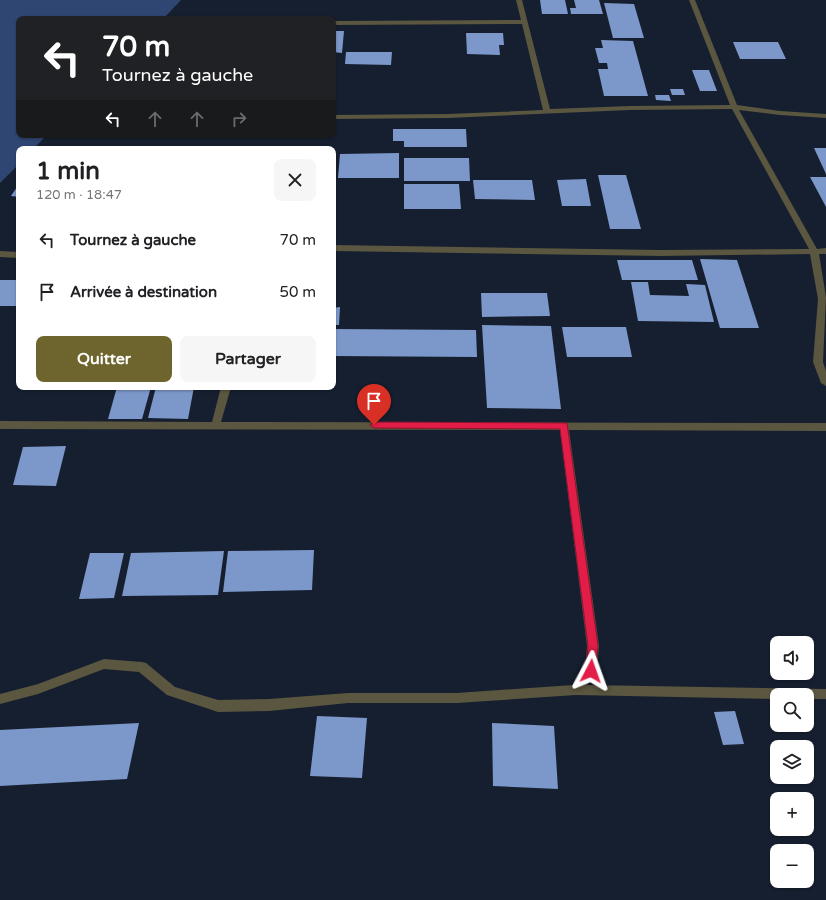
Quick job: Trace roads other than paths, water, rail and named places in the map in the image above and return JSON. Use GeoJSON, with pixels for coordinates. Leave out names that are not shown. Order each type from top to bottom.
{"type":"FeatureCollection","features":[{"type":"Feature","properties":{"kind":"street"},"geometry":{"type":"LineString","coordinates":[[519,0],[547,111]]}},
{"type":"Feature","properties":{"kind":"street"},"geometry":{"type":"LineString","coordinates":[[692,0],[734,107],[814,251],[822,298],[818,362],[826,383]]}},
{"type":"Feature","properties":{"kind":"street"},"geometry":{"type":"LineString","coordinates":[[336,23],[524,22]]}},
{"type":"Feature","properties":{"kind":"street"},"geometry":{"type":"LineString","coordinates":[[336,118],[734,107],[780,113],[826,116]]}},
{"type":"Feature","properties":{"kind":"street"},"geometry":{"type":"LineString","coordinates":[[336,248],[653,253],[826,251]]}},
{"type":"Feature","properties":{"kind":"street"},"geometry":{"type":"LineString","coordinates":[[0,254],[16,255]]}},
{"type":"Feature","properties":{"kind":"street"},"geometry":{"type":"LineString","coordinates":[[216,424],[225,390]]}},
{"type":"Feature","properties":{"kind":"street"},"geometry":{"type":"LineString","coordinates":[[0,425],[216,424],[826,427]]}},
{"type":"Feature","properties":{"kind":"street"},"geometry":{"type":"LineString","coordinates":[[564,426],[593,646],[591,671],[576,690]]}},
{"type":"Feature","properties":{"kind":"street"},"geometry":{"type":"LineString","coordinates":[[0,699],[38,689],[104,664],[142,667],[171,691],[218,706],[269,705],[348,698],[457,698],[576,690],[826,694]]}}]}
